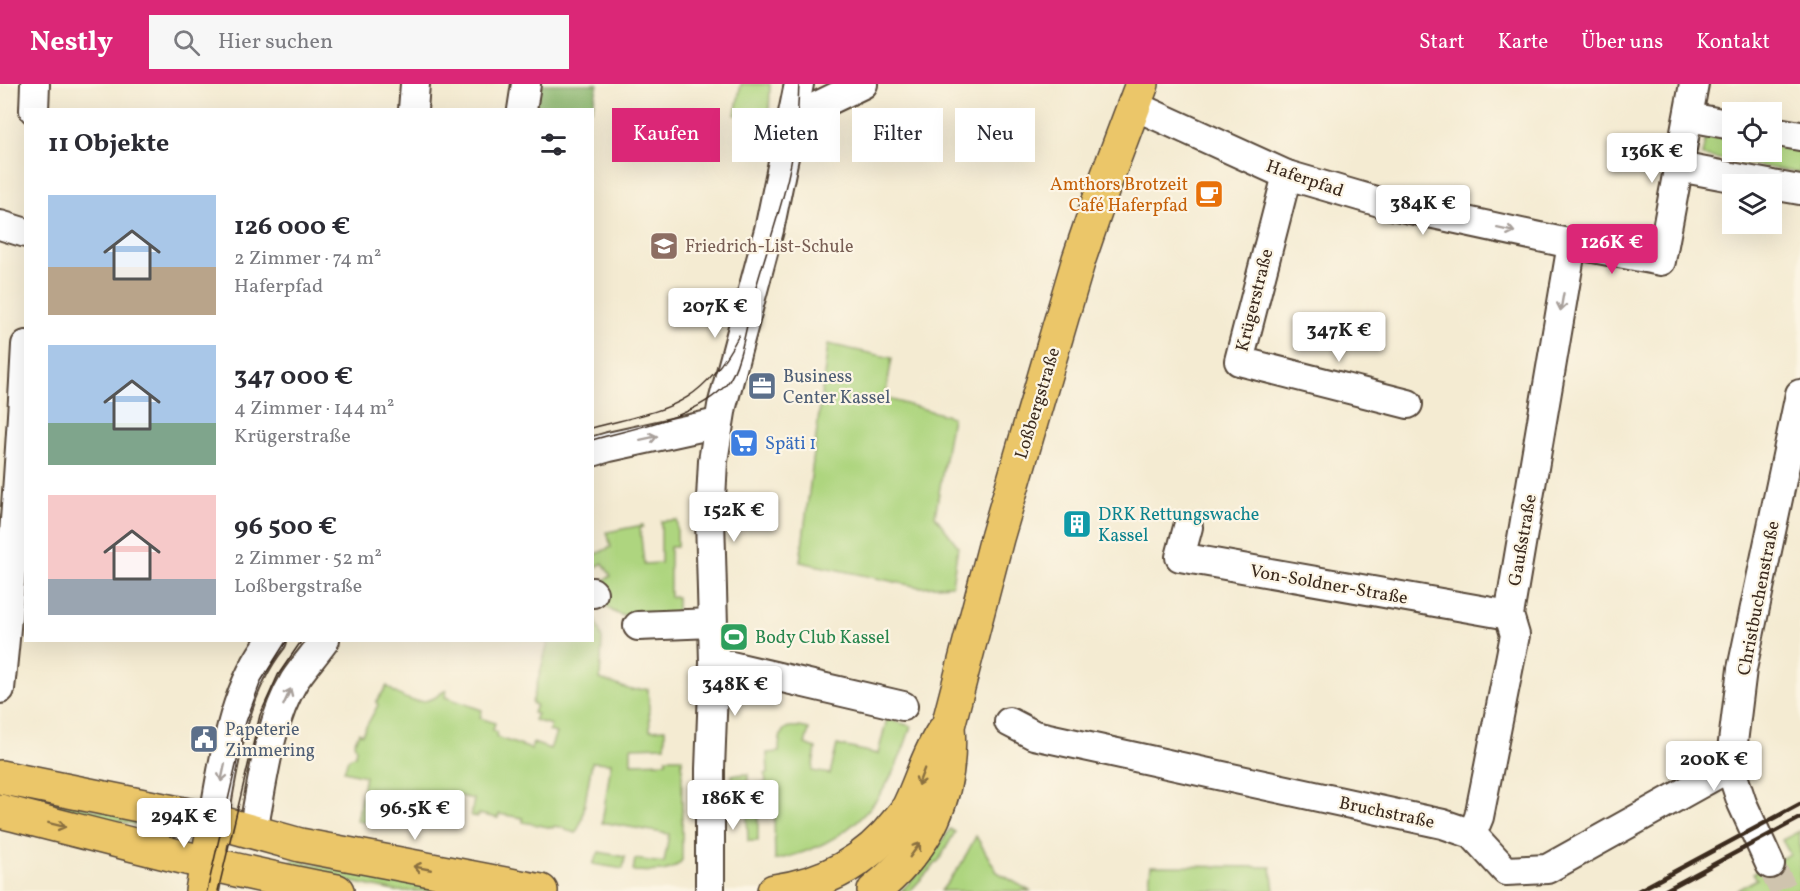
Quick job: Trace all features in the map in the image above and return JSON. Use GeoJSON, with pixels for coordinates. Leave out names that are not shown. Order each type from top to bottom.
{"type":"FeatureCollection","features":[{"type":"Feature","properties":{"kind":"main road","name":"Loßbergstraße"},"geometry":{"type":"LineString","coordinates":[[874,891],[896,873],[910,857],[933,819],[944,789],[950,749],[948,726],[997,538],[1079,259],[1137,95]]}},
{"type":"Feature","properties":{"kind":"main road","name":"Loßbergstraße"},"geometry":{"type":"LineString","coordinates":[[774,891],[794,888],[837,872],[868,853],[887,835],[909,806],[933,747],[948,726]]}},
{"type":"Feature","properties":{"kind":"main road"},"geometry":{"type":"LineString","coordinates":[[0,777],[253,831],[300,845],[541,891]]}},
{"type":"Feature","properties":{"kind":"main road"},"geometry":{"type":"LineString","coordinates":[[0,811],[205,877],[337,891]]}},
{"type":"Feature","properties":{"kind":"main road"},"geometry":{"type":"LineString","coordinates":[[205,877],[213,822]]}},
{"type":"Feature","properties":{"kind":"main road"},"geometry":{"type":"LineString","coordinates":[[242,881],[253,831]]}},
{"type":"Feature","properties":{"kind":"street"},"geometry":{"type":"LineString","coordinates":[[34,108],[35,84]]}},
{"type":"Feature","properties":{"kind":"street"},"geometry":{"type":"LineString","coordinates":[[413,108],[415,84]]}},
{"type":"Feature","properties":{"kind":"street"},"geometry":{"type":"LineString","coordinates":[[522,108],[526,84]]}},
{"type":"Feature","properties":{"kind":"street"},"geometry":{"type":"LineString","coordinates":[[797,97],[807,111],[863,84]]}},
{"type":"Feature","properties":{"kind":"street"},"geometry":{"type":"LineString","coordinates":[[1694,84],[1679,167],[1722,176]]}},
{"type":"Feature","properties":{"kind":"street","name":"Haferpfad"},"geometry":{"type":"LineString","coordinates":[[1137,95],[1287,175],[1383,203],[1661,261],[1679,167]]}},
{"type":"Feature","properties":{"kind":"street"},"geometry":{"type":"LineString","coordinates":[[710,891],[710,769],[714,662],[710,518],[713,461],[718,423],[769,230],[797,97]]}},
{"type":"Feature","properties":{"kind":"street"},"geometry":{"type":"LineString","coordinates":[[1689,117],[1722,122]]}},
{"type":"Feature","properties":{"kind":"street"},"geometry":{"type":"LineString","coordinates":[[1782,133],[1800,136]]}},
{"type":"Feature","properties":{"kind":"street","name":"Krügerstraße"},"geometry":{"type":"LineString","coordinates":[[1287,175],[1239,361],[1408,404]]}},
{"type":"Feature","properties":{"kind":"street"},"geometry":{"type":"LineString","coordinates":[[1782,187],[1800,190]]}},
{"type":"Feature","properties":{"kind":"street"},"geometry":{"type":"LineString","coordinates":[[0,225],[24,231]]}},
{"type":"Feature","properties":{"kind":"street","name":"Gaußstraße"},"geometry":{"type":"LineString","coordinates":[[1472,834],[1479,817],[1515,635],[1509,615],[1572,244]]}},
{"type":"Feature","properties":{"kind":"street"},"geometry":{"type":"LineString","coordinates":[[0,689],[11,580],[24,376]]}},
{"type":"Feature","properties":{"kind":"street","name":"Christbuchenstraße"},"geometry":{"type":"LineString","coordinates":[[1730,767],[1742,669],[1800,394]]}},
{"type":"Feature","properties":{"kind":"street"},"geometry":{"type":"LineString","coordinates":[[594,451],[718,423]]}},
{"type":"Feature","properties":{"kind":"street","name":"Von-Soldner-Straße"},"geometry":{"type":"LineString","coordinates":[[1188,527],[1180,558],[1509,615]]}},
{"type":"Feature","properties":{"kind":"street"},"geometry":{"type":"LineString","coordinates":[[638,626],[712,623]]}},
{"type":"Feature","properties":{"kind":"street"},"geometry":{"type":"LineString","coordinates":[[213,822],[234,723],[248,681],[271,642]]}},
{"type":"Feature","properties":{"kind":"street"},"geometry":{"type":"LineString","coordinates":[[253,831],[270,745],[280,712],[294,682],[324,642]]}},
{"type":"Feature","properties":{"kind":"street"},"geometry":{"type":"LineString","coordinates":[[714,662],[903,706]]}},
{"type":"Feature","properties":{"kind":"street","name":"Bruchstraße"},"geometry":{"type":"LineString","coordinates":[[1010,722],[1034,735],[1443,824],[1472,834],[1506,871],[1547,869],[1730,767]]}},
{"type":"Feature","properties":{"kind":"street"},"geometry":{"type":"LineString","coordinates":[[1730,767],[1742,803],[1770,864]]}},
{"type":"Feature","properties":{"kind":"green space"},"geometry":{"type":"Polygon","coordinates":[[[540,84],[598,84],[592,108],[535,108],[540,84]]]}},
{"type":"Feature","properties":{"kind":"green space"},"geometry":{"type":"Polygon","coordinates":[[[741,84],[770,84],[769,108],[736,108],[741,84]]]}},
{"type":"Feature","properties":{"kind":"green space"},"geometry":{"type":"Polygon","coordinates":[[[1706,135],[1722,138],[1722,159],[1702,156],[1706,135]]]}},
{"type":"Feature","properties":{"kind":"green space"},"geometry":{"type":"Polygon","coordinates":[[[1782,148],[1800,151],[1800,173],[1737,162],[1782,162],[1782,148]]]}},
{"type":"Feature","properties":{"kind":"green space"},"geometry":{"type":"Polygon","coordinates":[[[828,344],[892,358],[885,398],[952,417],[935,516],[958,546],[952,585],[919,587],[800,562],[828,344]]]}},
{"type":"Feature","properties":{"kind":"green space"},"geometry":{"type":"Polygon","coordinates":[[[677,520],[677,547],[670,547],[670,597],[677,597],[677,615],[637,618],[618,614],[603,602],[595,585],[611,576],[603,563],[594,568],[594,555],[611,547],[607,532],[643,525],[640,528],[644,564],[661,563],[661,521],[677,520]]]}},
{"type":"Feature","properties":{"kind":"green space"},"geometry":{"type":"Polygon","coordinates":[[[594,614],[602,639],[600,679],[631,690],[648,689],[650,730],[665,729],[665,746],[631,747],[631,763],[666,762],[666,758],[682,758],[682,860],[678,865],[660,871],[633,871],[635,859],[664,863],[669,834],[602,823],[611,763],[592,762],[582,820],[576,833],[565,830],[565,828],[523,822],[523,818],[499,814],[498,818],[478,814],[478,817],[471,816],[474,799],[455,795],[451,810],[390,796],[389,798],[378,796],[373,824],[357,821],[365,776],[344,771],[348,759],[355,755],[354,743],[359,732],[362,734],[378,705],[376,702],[387,686],[397,694],[415,701],[434,698],[447,690],[445,697],[482,710],[480,718],[495,723],[493,730],[497,732],[496,737],[531,749],[533,743],[550,749],[556,733],[549,731],[551,725],[534,720],[537,714],[533,713],[536,705],[532,703],[548,643],[545,642],[594,642],[594,614]]]}},
{"type":"Feature","properties":{"kind":"green space"},"geometry":{"type":"Polygon","coordinates":[[[887,719],[911,726],[891,776],[879,797],[864,815],[826,843],[802,853],[775,860],[774,814],[758,815],[758,841],[748,841],[747,815],[733,815],[732,775],[748,774],[748,784],[766,783],[767,753],[779,752],[782,732],[789,727],[809,729],[805,744],[816,748],[812,771],[830,774],[837,745],[878,754],[887,719]]]}},
{"type":"Feature","properties":{"kind":"green space"},"geometry":{"type":"Polygon","coordinates":[[[0,789],[177,827],[175,833],[0,797],[0,789]]]}},
{"type":"Feature","properties":{"kind":"green space"},"geometry":{"type":"Polygon","coordinates":[[[950,829],[955,832],[939,860],[910,891],[901,891],[925,867],[950,829]]]}},
{"type":"Feature","properties":{"kind":"green space"},"geometry":{"type":"Polygon","coordinates":[[[1800,831],[1800,891],[1735,891],[1757,879],[1753,873],[1790,854],[1782,840],[1800,831]]]}},
{"type":"Feature","properties":{"kind":"green space"},"geometry":{"type":"Polygon","coordinates":[[[976,836],[997,872],[1030,891],[941,891],[960,866],[976,836]]]}},
{"type":"Feature","properties":{"kind":"green space"},"geometry":{"type":"Polygon","coordinates":[[[599,852],[625,857],[623,869],[593,864],[599,852]]]}},
{"type":"Feature","properties":{"kind":"green space"},"geometry":{"type":"Polygon","coordinates":[[[293,859],[450,891],[395,891],[290,869],[293,859]]]}},
{"type":"Feature","properties":{"kind":"green space"},"geometry":{"type":"Polygon","coordinates":[[[1151,866],[1271,867],[1274,891],[1148,891],[1151,866]]]}},
{"type":"Feature","properties":{"kind":"tunnel"},"geometry":{"type":"LineString","coordinates":[[1770,864],[1784,891]]}},
{"type":"Feature","properties":{"kind":"tram line"},"geometry":{"type":"LineString","coordinates":[[594,439],[681,414],[713,397],[731,378],[739,358],[752,302],[792,160],[799,84]]}},
{"type":"Feature","properties":{"kind":"tram line"},"geometry":{"type":"LineString","coordinates":[[594,427],[661,409],[695,392],[725,359],[739,335]]}},
{"type":"Feature","properties":{"kind":"tram line"},"geometry":{"type":"LineString","coordinates":[[207,891],[246,722],[261,681],[286,642]]}},
{"type":"Feature","properties":{"kind":"tram line"},"geometry":{"type":"LineString","coordinates":[[218,891],[260,715],[278,675],[301,642]]}},
{"type":"Feature","properties":{"kind":"railway"},"geometry":{"type":"LineString","coordinates":[[1638,891],[1800,804]]}},
{"type":"Feature","properties":{"kind":"railway"},"geometry":{"type":"LineString","coordinates":[[1664,891],[1800,818]]}},
{"type":"Feature","properties":{"kind":"place","name":"Amthors Brotzeit Café Haferpfad"},"geometry":{"type":"Point","coordinates":[1209,194]}},
{"type":"Feature","properties":{"kind":"place","name":"Friedrich-List-Schule"},"geometry":{"type":"Point","coordinates":[664,246]}},
{"type":"Feature","properties":{"kind":"place","name":"Business Center Kassel"},"geometry":{"type":"Point","coordinates":[762,386]}},
{"type":"Feature","properties":{"kind":"place","name":"Späti 1"},"geometry":{"type":"Point","coordinates":[744,443]}},
{"type":"Feature","properties":{"kind":"place","name":"DRK Rettungswache Kassel"},"geometry":{"type":"Point","coordinates":[1077,524]}},
{"type":"Feature","properties":{"kind":"place","name":"Body Club Kassel"},"geometry":{"type":"Point","coordinates":[734,637]}},
{"type":"Feature","properties":{"kind":"place","name":"Papeterie Zimmering"},"geometry":{"type":"Point","coordinates":[204,739]}}]}
